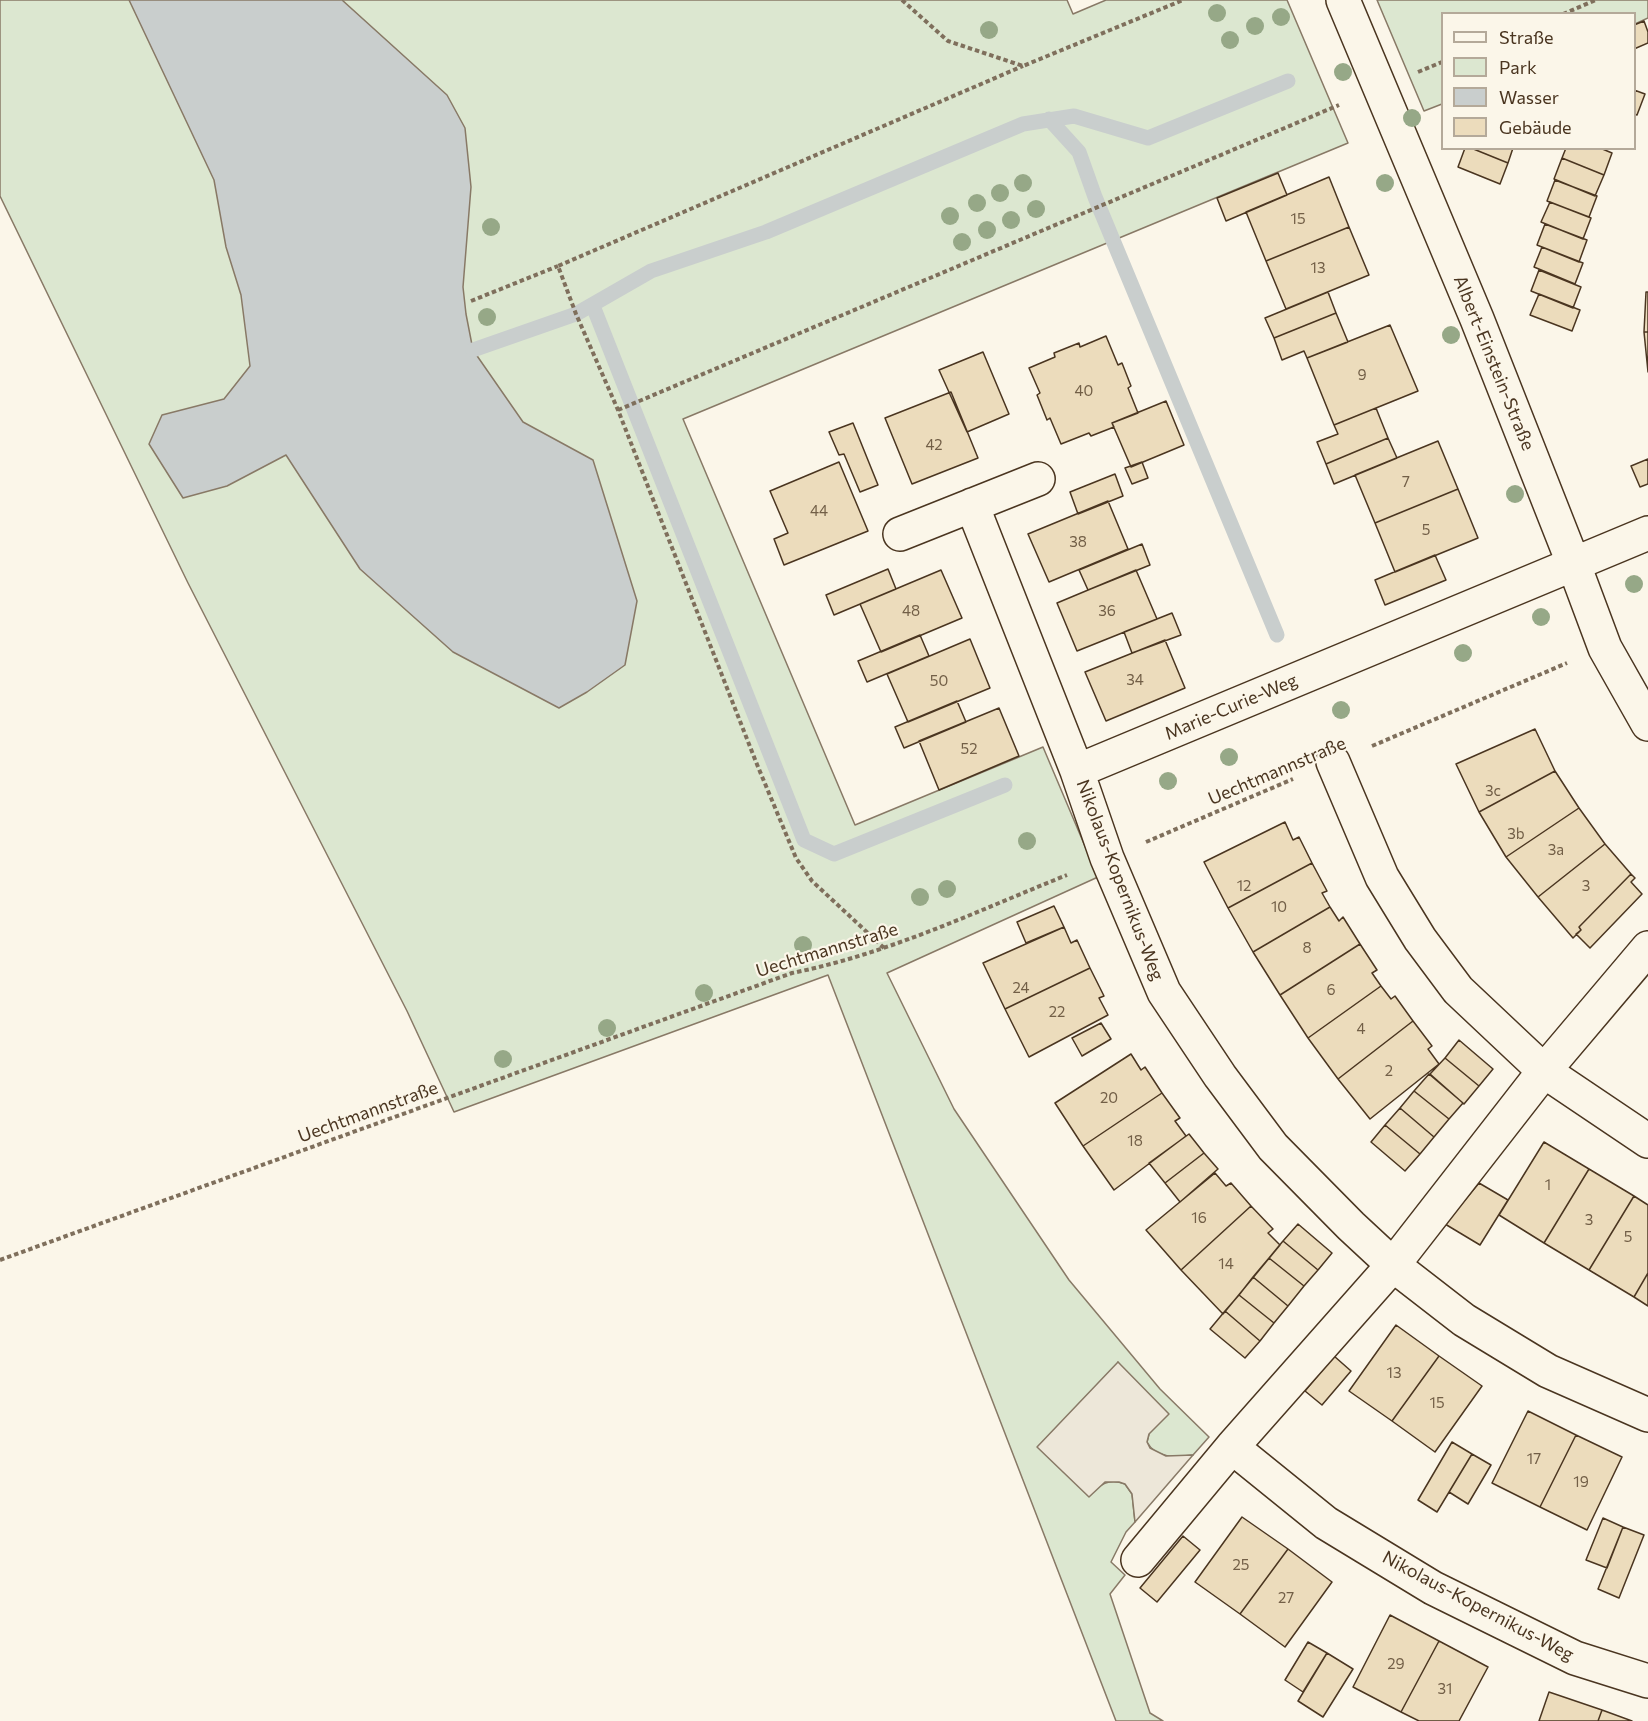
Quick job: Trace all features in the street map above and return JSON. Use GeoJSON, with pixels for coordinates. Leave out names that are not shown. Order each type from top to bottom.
{"type":"FeatureCollection","features":[{"type":"Feature","properties":{"kind":"street","name":"Albert-Einstein-Straße"},"geometry":{"type":"LineString","coordinates":[[1343,0],[1477,319],[1605,648],[1648,724]]}},
{"type":"Feature","properties":{"kind":"street"},"geometry":{"type":"LineString","coordinates":[[900,534],[1038,479]]}},
{"type":"Feature","properties":{"kind":"street"},"geometry":{"type":"LineString","coordinates":[[972,505],[1077,771]]}},
{"type":"Feature","properties":{"kind":"street","name":"Marie-Curie-Weg"},"geometry":{"type":"LineString","coordinates":[[1077,771],[1648,533]]}},
{"type":"Feature","properties":{"kind":"street"},"geometry":{"type":"LineString","coordinates":[[1333,762],[1382,878],[1420,939],[1458,990],[1544,1071],[1648,1141]]}},
{"type":"Feature","properties":{"kind":"street","name":"Nikolaus-Kopernikus-Weg"},"geometry":{"type":"LineString","coordinates":[[1077,771],[1107,858],[1164,992],[1220,1076],[1273,1147],[1393,1265],[1464,1320],[1548,1371],[1648,1415]]}},
{"type":"Feature","properties":{"kind":"street"},"geometry":{"type":"LineString","coordinates":[[1138,1560],[1232,1446],[1393,1265],[1544,1071],[1648,948]]}},
{"type":"Feature","properties":{"kind":"street","name":"Nikolaus-Kopernikus-Weg"},"geometry":{"type":"LineString","coordinates":[[1232,1446],[1326,1523],[1433,1588],[1575,1658],[1648,1682]]}},
{"type":"Feature","properties":{"kind":"path"},"geometry":{"type":"LineString","coordinates":[[902,0],[948,41],[1023,66]]}},
{"type":"Feature","properties":{"kind":"path"},"geometry":{"type":"LineString","coordinates":[[471,301],[1183,0]]}},
{"type":"Feature","properties":{"kind":"path"},"geometry":{"type":"LineString","coordinates":[[1568,12],[1596,0]]}},
{"type":"Feature","properties":{"kind":"path"},"geometry":{"type":"LineString","coordinates":[[618,410],[1441,63]]}},
{"type":"Feature","properties":{"kind":"path"},"geometry":{"type":"LineString","coordinates":[[558,266],[576,314],[618,410],[796,858],[812,881],[885,948]]}},
{"type":"Feature","properties":{"kind":"path","name":"Uechtmannstraße"},"geometry":{"type":"LineString","coordinates":[[0,1260],[792,973],[825,967],[885,948],[1107,858],[1605,648]]}},
{"type":"Feature","properties":{"kind":"green space"},"geometry":{"type":"Polygon","coordinates":[[[0,0],[1067,0],[1073,14],[1106,0],[1287,0],[1348,143],[683,419],[855,825],[1043,747],[1098,877],[887,973],[954,1109],[1069,1280],[1160,1389],[1209,1437],[1193,1455],[1167,1456],[1151,1448],[1147,1442],[1149,1434],[1118,1362],[1089,1496],[1097,1488],[1114,1481],[1125,1484],[1132,1494],[1135,1522],[1126,1532],[1111,1562],[1125,1575],[1110,1594],[1150,1713],[1163,1721],[1116,1721],[828,975],[454,1112],[407,1011],[188,583],[0,196],[0,0]]]}},
{"type":"Feature","properties":{"kind":"green space"},"geometry":{"type":"Polygon","coordinates":[[[1377,0],[1648,0],[1648,18],[1636,24],[1636,12],[1441,12],[1441,104],[1424,111],[1377,0]]]}},
{"type":"Feature","properties":{"kind":"shaded area"},"geometry":{"type":"Polygon","coordinates":[[[1118,1362],[1169,1414],[1149,1434],[1147,1442],[1150,1448],[1166,1456],[1193,1455],[1135,1522],[1132,1494],[1125,1484],[1105,1482],[1089,1497],[1037,1447],[1118,1362]]]}},
{"type":"Feature","properties":{"kind":"water"},"geometry":{"type":"Polygon","coordinates":[[[129,0],[342,0],[447,95],[465,128],[471,187],[463,287],[473,350],[523,422],[593,460],[637,601],[625,665],[587,692],[559,708],[453,652],[360,569],[286,455],[227,486],[183,498],[149,444],[162,415],[224,399],[250,366],[241,295],[226,247],[214,180],[129,0]]]}},
{"type":"Feature","properties":{"kind":"building"},"geometry":{"type":"Polygon","coordinates":[[[1644,21],[1648,32],[1648,43],[1636,48],[1636,24],[1644,21]]]}},
{"type":"Feature","properties":{"kind":"building"},"geometry":{"type":"Polygon","coordinates":[[[1636,91],[1645,94],[1636,115],[1636,91]]]}},
{"type":"Feature","properties":{"kind":"building"},"geometry":{"type":"Polygon","coordinates":[[[1464,150],[1476,150],[1508,163],[1500,184],[1458,167],[1464,150]]]}},
{"type":"Feature","properties":{"kind":"building"},"geometry":{"type":"Polygon","coordinates":[[[1476,150],[1512,150],[1508,163],[1476,150]]]}},
{"type":"Feature","properties":{"kind":"building"},"geometry":{"type":"Polygon","coordinates":[[[1565,150],[1605,150],[1612,153],[1604,175],[1562,158],[1565,150]]]}},
{"type":"Feature","properties":{"kind":"building"},"geometry":{"type":"Polygon","coordinates":[[[1562,158],[1604,175],[1595,196],[1554,179],[1562,158]]]}},
{"type":"Feature","properties":{"kind":"building"},"geometry":{"type":"Polygon","coordinates":[[[1278,173],[1287,195],[1226,221],[1217,198],[1278,173]]]}},
{"type":"Feature","properties":{"kind":"building"},"geometry":{"type":"Polygon","coordinates":[[[1329,177],[1349,227],[1266,261],[1246,212],[1329,177]]]}},
{"type":"Feature","properties":{"kind":"building"},"geometry":{"type":"Polygon","coordinates":[[[1555,180],[1597,196],[1589,217],[1547,201],[1555,180]]]}},
{"type":"Feature","properties":{"kind":"building"},"geometry":{"type":"Polygon","coordinates":[[[1550,202],[1591,218],[1583,239],[1541,222],[1550,202]]]}},
{"type":"Feature","properties":{"kind":"building"},"geometry":{"type":"Polygon","coordinates":[[[1545,224],[1587,240],[1579,262],[1537,245],[1545,224]]]}},
{"type":"Feature","properties":{"kind":"building"},"geometry":{"type":"Polygon","coordinates":[[[1349,227],[1369,275],[1286,309],[1266,261],[1349,227]]]}},
{"type":"Feature","properties":{"kind":"building"},"geometry":{"type":"Polygon","coordinates":[[[1542,247],[1583,263],[1575,284],[1534,267],[1542,247]]]}},
{"type":"Feature","properties":{"kind":"building"},"geometry":{"type":"Polygon","coordinates":[[[1539,270],[1581,287],[1573,308],[1531,291],[1539,270]]]}},
{"type":"Feature","properties":{"kind":"building"},"geometry":{"type":"Polygon","coordinates":[[[1328,292],[1336,313],[1274,338],[1265,318],[1328,292]]]}},
{"type":"Feature","properties":{"kind":"building"},"geometry":{"type":"Polygon","coordinates":[[[1646,292],[1648,292],[1648,332],[1644,332],[1646,292]]]}},
{"type":"Feature","properties":{"kind":"building"},"geometry":{"type":"Polygon","coordinates":[[[1539,294],[1580,310],[1572,331],[1530,315],[1539,294]]]}},
{"type":"Feature","properties":{"kind":"building"},"geometry":{"type":"Polygon","coordinates":[[[1336,313],[1348,342],[1307,358],[1304,351],[1282,360],[1274,338],[1336,313]]]}},
{"type":"Feature","properties":{"kind":"building"},"geometry":{"type":"Polygon","coordinates":[[[1390,325],[1418,391],[1334,425],[1307,358],[1390,325]]]}},
{"type":"Feature","properties":{"kind":"building"},"geometry":{"type":"Polygon","coordinates":[[[1644,332],[1648,332],[1648,372],[1644,332]]]}},
{"type":"Feature","properties":{"kind":"building"},"geometry":{"type":"Polygon","coordinates":[[[1106,336],[1118,365],[1122,363],[1131,386],[1128,388],[1138,413],[1112,423],[1114,427],[1091,436],[1089,433],[1061,444],[1050,418],[1047,420],[1037,395],[1040,393],[1029,368],[1055,357],[1054,353],[1079,343],[1080,347],[1106,336]]]}},
{"type":"Feature","properties":{"kind":"building"},"geometry":{"type":"Polygon","coordinates":[[[983,352],[1009,414],[967,432],[939,370],[983,352]]]}},
{"type":"Feature","properties":{"kind":"building"},"geometry":{"type":"Polygon","coordinates":[[[951,392],[978,458],[912,484],[885,418],[951,392]]]}},
{"type":"Feature","properties":{"kind":"building"},"geometry":{"type":"Polygon","coordinates":[[[1166,401],[1184,445],[1131,467],[1112,423],[1166,401]]]}},
{"type":"Feature","properties":{"kind":"building"},"geometry":{"type":"Polygon","coordinates":[[[1376,408],[1388,438],[1326,464],[1317,442],[1338,434],[1334,425],[1376,408]]]}},
{"type":"Feature","properties":{"kind":"building"},"geometry":{"type":"Polygon","coordinates":[[[853,423],[878,485],[860,492],[844,454],[839,455],[829,432],[853,423]]]}},
{"type":"Feature","properties":{"kind":"building"},"geometry":{"type":"Polygon","coordinates":[[[1388,438],[1397,458],[1334,484],[1326,464],[1388,438]]]}},
{"type":"Feature","properties":{"kind":"building"},"geometry":{"type":"Polygon","coordinates":[[[1438,441],[1458,489],[1375,523],[1355,475],[1438,441]]]}},
{"type":"Feature","properties":{"kind":"building"},"geometry":{"type":"Polygon","coordinates":[[[1648,459],[1648,484],[1640,487],[1631,466],[1648,459]]]}},
{"type":"Feature","properties":{"kind":"building"},"geometry":{"type":"Polygon","coordinates":[[[839,462],[868,531],[784,565],[774,539],[788,533],[770,491],[839,462]]]}},
{"type":"Feature","properties":{"kind":"building"},"geometry":{"type":"Polygon","coordinates":[[[1142,462],[1148,478],[1132,484],[1125,468],[1142,462]]]}},
{"type":"Feature","properties":{"kind":"building"},"geometry":{"type":"Polygon","coordinates":[[[1115,474],[1123,496],[1078,514],[1070,492],[1115,474]]]}},
{"type":"Feature","properties":{"kind":"building"},"geometry":{"type":"Polygon","coordinates":[[[1458,489],[1478,538],[1395,572],[1375,523],[1458,489]]]}},
{"type":"Feature","properties":{"kind":"building"},"geometry":{"type":"Polygon","coordinates":[[[1108,501],[1128,549],[1049,582],[1028,534],[1108,501]]]}},
{"type":"Feature","properties":{"kind":"building"},"geometry":{"type":"Polygon","coordinates":[[[1142,544],[1150,565],[1088,590],[1079,570],[1142,544]]]}},
{"type":"Feature","properties":{"kind":"building"},"geometry":{"type":"Polygon","coordinates":[[[1435,555],[1446,580],[1385,605],[1375,580],[1435,555]]]}},
{"type":"Feature","properties":{"kind":"building"},"geometry":{"type":"Polygon","coordinates":[[[888,569],[896,589],[834,615],[826,595],[888,569]]]}},
{"type":"Feature","properties":{"kind":"building"},"geometry":{"type":"Polygon","coordinates":[[[941,570],[962,618],[881,652],[860,604],[941,570]]]}},
{"type":"Feature","properties":{"kind":"building"},"geometry":{"type":"Polygon","coordinates":[[[1136,570],[1157,619],[1077,651],[1057,603],[1136,570]]]}},
{"type":"Feature","properties":{"kind":"building"},"geometry":{"type":"Polygon","coordinates":[[[1172,613],[1181,635],[1132,653],[1124,632],[1172,613]]]}},
{"type":"Feature","properties":{"kind":"building"},"geometry":{"type":"Polygon","coordinates":[[[920,635],[929,656],[867,682],[858,661],[920,635]]]}},
{"type":"Feature","properties":{"kind":"building"},"geometry":{"type":"Polygon","coordinates":[[[970,639],[990,688],[908,722],[887,674],[970,639]]]}},
{"type":"Feature","properties":{"kind":"building"},"geometry":{"type":"Polygon","coordinates":[[[1165,640],[1185,688],[1106,721],[1085,672],[1165,640]]]}},
{"type":"Feature","properties":{"kind":"building"},"geometry":{"type":"Polygon","coordinates":[[[957,701],[966,722],[904,748],[895,727],[957,701]]]}},
{"type":"Feature","properties":{"kind":"building"},"geometry":{"type":"Polygon","coordinates":[[[999,708],[1019,756],[939,790],[919,741],[999,708]]]}},
{"type":"Feature","properties":{"kind":"building"},"geometry":{"type":"Polygon","coordinates":[[[1535,729],[1555,771],[1479,812],[1456,764],[1535,729]]]}},
{"type":"Feature","properties":{"kind":"building"},"geometry":{"type":"Polygon","coordinates":[[[1555,771],[1579,808],[1506,857],[1479,812],[1555,771]]]}},
{"type":"Feature","properties":{"kind":"building"},"geometry":{"type":"Polygon","coordinates":[[[1579,808],[1605,844],[1538,897],[1506,857],[1579,808]]]}},
{"type":"Feature","properties":{"kind":"building"},"geometry":{"type":"Polygon","coordinates":[[[1285,822],[1293,840],[1299,837],[1312,863],[1228,908],[1204,862],[1285,822]]]}},
{"type":"Feature","properties":{"kind":"building"},"geometry":{"type":"Polygon","coordinates":[[[1605,844],[1631,874],[1579,927],[1581,930],[1573,938],[1538,897],[1605,844]]]}},
{"type":"Feature","properties":{"kind":"building"},"geometry":{"type":"Polygon","coordinates":[[[1312,863],[1327,891],[1322,893],[1330,907],[1253,952],[1228,908],[1312,863]]]}},
{"type":"Feature","properties":{"kind":"building"},"geometry":{"type":"Polygon","coordinates":[[[1631,874],[1635,878],[1631,882],[1642,894],[1590,948],[1576,934],[1581,930],[1579,927],[1631,874]]]}},
{"type":"Feature","properties":{"kind":"building"},"geometry":{"type":"Polygon","coordinates":[[[1054,906],[1064,927],[1026,943],[1017,922],[1054,906]]]}},
{"type":"Feature","properties":{"kind":"building"},"geometry":{"type":"Polygon","coordinates":[[[1330,907],[1339,921],[1343,917],[1360,944],[1280,995],[1253,952],[1330,907]]]}},
{"type":"Feature","properties":{"kind":"building"},"geometry":{"type":"Polygon","coordinates":[[[1064,927],[1071,943],[1077,940],[1090,968],[1005,1009],[983,963],[1064,927]]]}},
{"type":"Feature","properties":{"kind":"building"},"geometry":{"type":"Polygon","coordinates":[[[1360,944],[1377,970],[1372,973],[1381,986],[1308,1038],[1280,995],[1360,944]]]}},
{"type":"Feature","properties":{"kind":"building"},"geometry":{"type":"Polygon","coordinates":[[[1090,968],[1104,996],[1099,998],[1108,1015],[1029,1057],[1005,1009],[1090,968]]]}},
{"type":"Feature","properties":{"kind":"building"},"geometry":{"type":"Polygon","coordinates":[[[1381,986],[1391,999],[1395,996],[1413,1021],[1338,1079],[1308,1038],[1381,986]]]}},
{"type":"Feature","properties":{"kind":"building"},"geometry":{"type":"Polygon","coordinates":[[[1413,1021],[1432,1046],[1428,1049],[1439,1064],[1370,1119],[1338,1079],[1413,1021]]]}},
{"type":"Feature","properties":{"kind":"building"},"geometry":{"type":"Polygon","coordinates":[[[1101,1023],[1111,1039],[1082,1056],[1072,1038],[1101,1023]]]}},
{"type":"Feature","properties":{"kind":"building"},"geometry":{"type":"Polygon","coordinates":[[[1459,1040],[1493,1069],[1479,1086],[1445,1058],[1459,1040]]]}},
{"type":"Feature","properties":{"kind":"building"},"geometry":{"type":"Polygon","coordinates":[[[1131,1054],[1141,1070],[1145,1067],[1162,1093],[1083,1146],[1055,1103],[1131,1054]]]}},
{"type":"Feature","properties":{"kind":"building"},"geometry":{"type":"Polygon","coordinates":[[[1445,1058],[1479,1086],[1464,1104],[1430,1074],[1445,1058]]]}},
{"type":"Feature","properties":{"kind":"building"},"geometry":{"type":"Polygon","coordinates":[[[1429,1074],[1463,1103],[1449,1119],[1414,1091],[1429,1074]]]}},
{"type":"Feature","properties":{"kind":"building"},"geometry":{"type":"Polygon","coordinates":[[[1414,1091],[1449,1119],[1434,1137],[1400,1108],[1414,1091]]]}},
{"type":"Feature","properties":{"kind":"building"},"geometry":{"type":"Polygon","coordinates":[[[1162,1093],[1180,1118],[1175,1121],[1186,1136],[1114,1190],[1083,1146],[1162,1093]]]}},
{"type":"Feature","properties":{"kind":"building"},"geometry":{"type":"Polygon","coordinates":[[[1400,1108],[1434,1137],[1420,1154],[1385,1125],[1400,1108]]]}},
{"type":"Feature","properties":{"kind":"building"},"geometry":{"type":"Polygon","coordinates":[[[1385,1125],[1420,1154],[1405,1171],[1371,1142],[1385,1125]]]}},
{"type":"Feature","properties":{"kind":"building"},"geometry":{"type":"Polygon","coordinates":[[[1189,1134],[1204,1153],[1165,1183],[1149,1163],[1189,1134]]]}},
{"type":"Feature","properties":{"kind":"building"},"geometry":{"type":"Polygon","coordinates":[[[1544,1142],[1589,1169],[1544,1243],[1499,1215],[1544,1142]]]}},
{"type":"Feature","properties":{"kind":"building"},"geometry":{"type":"Polygon","coordinates":[[[1204,1153],[1218,1169],[1180,1202],[1165,1183],[1204,1153]]]}},
{"type":"Feature","properties":{"kind":"building"},"geometry":{"type":"Polygon","coordinates":[[[1589,1169],[1634,1196],[1589,1270],[1544,1243],[1589,1169]]]}},
{"type":"Feature","properties":{"kind":"building"},"geometry":{"type":"Polygon","coordinates":[[[1215,1173],[1226,1186],[1231,1183],[1251,1206],[1181,1270],[1146,1230],[1215,1173]]]}},
{"type":"Feature","properties":{"kind":"building"},"geometry":{"type":"Polygon","coordinates":[[[1479,1183],[1508,1200],[1480,1245],[1445,1224],[1479,1183]]]}},
{"type":"Feature","properties":{"kind":"building"},"geometry":{"type":"Polygon","coordinates":[[[1634,1196],[1648,1205],[1648,1273],[1634,1297],[1589,1270],[1634,1196]]]}},
{"type":"Feature","properties":{"kind":"building"},"geometry":{"type":"Polygon","coordinates":[[[1251,1206],[1273,1229],[1268,1233],[1280,1245],[1223,1314],[1181,1270],[1251,1206]]]}},
{"type":"Feature","properties":{"kind":"building"},"geometry":{"type":"Polygon","coordinates":[[[1298,1224],[1332,1253],[1318,1270],[1283,1241],[1298,1224]]]}},
{"type":"Feature","properties":{"kind":"building"},"geometry":{"type":"Polygon","coordinates":[[[1283,1241],[1318,1270],[1304,1286],[1269,1258],[1283,1241]]]}},
{"type":"Feature","properties":{"kind":"building"},"geometry":{"type":"Polygon","coordinates":[[[1269,1258],[1304,1286],[1288,1306],[1253,1277],[1269,1258]]]}},
{"type":"Feature","properties":{"kind":"building"},"geometry":{"type":"Polygon","coordinates":[[[1648,1273],[1648,1306],[1634,1297],[1648,1273]]]}},
{"type":"Feature","properties":{"kind":"building"},"geometry":{"type":"Polygon","coordinates":[[[1253,1277],[1288,1306],[1274,1323],[1239,1295],[1253,1277]]]}},
{"type":"Feature","properties":{"kind":"building"},"geometry":{"type":"Polygon","coordinates":[[[1239,1295],[1274,1323],[1260,1341],[1225,1311],[1239,1295]]]}},
{"type":"Feature","properties":{"kind":"building"},"geometry":{"type":"Polygon","coordinates":[[[1225,1311],[1260,1341],[1245,1358],[1210,1329],[1225,1311]]]}},
{"type":"Feature","properties":{"kind":"building"},"geometry":{"type":"Polygon","coordinates":[[[1396,1325],[1439,1356],[1392,1421],[1349,1391],[1396,1325]]]}},
{"type":"Feature","properties":{"kind":"building"},"geometry":{"type":"Polygon","coordinates":[[[1334,1356],[1351,1371],[1322,1405],[1305,1391],[1334,1356]]]}},
{"type":"Feature","properties":{"kind":"building"},"geometry":{"type":"Polygon","coordinates":[[[1439,1356],[1482,1386],[1435,1452],[1392,1421],[1439,1356]]]}},
{"type":"Feature","properties":{"kind":"building"},"geometry":{"type":"Polygon","coordinates":[[[1528,1411],[1576,1435],[1540,1507],[1492,1483],[1528,1411]]]}},
{"type":"Feature","properties":{"kind":"building"},"geometry":{"type":"Polygon","coordinates":[[[1576,1435],[1622,1457],[1587,1530],[1540,1507],[1576,1435]]]}},
{"type":"Feature","properties":{"kind":"building"},"geometry":{"type":"Polygon","coordinates":[[[1452,1442],[1472,1454],[1437,1512],[1418,1500],[1452,1442]]]}},
{"type":"Feature","properties":{"kind":"building"},"geometry":{"type":"Polygon","coordinates":[[[1472,1454],[1491,1465],[1468,1504],[1449,1492],[1472,1454]]]}},
{"type":"Feature","properties":{"kind":"building"},"geometry":{"type":"Polygon","coordinates":[[[1242,1517],[1288,1549],[1240,1614],[1195,1582],[1242,1517]]]}},
{"type":"Feature","properties":{"kind":"building"},"geometry":{"type":"Polygon","coordinates":[[[1603,1518],[1623,1527],[1607,1568],[1586,1560],[1603,1518]]]}},
{"type":"Feature","properties":{"kind":"building"},"geometry":{"type":"Polygon","coordinates":[[[1623,1527],[1644,1535],[1619,1598],[1598,1589],[1623,1527]]]}},
{"type":"Feature","properties":{"kind":"building"},"geometry":{"type":"Polygon","coordinates":[[[1183,1536],[1200,1550],[1157,1602],[1140,1588],[1183,1536]]]}},
{"type":"Feature","properties":{"kind":"building"},"geometry":{"type":"Polygon","coordinates":[[[1288,1549],[1332,1582],[1285,1647],[1240,1614],[1288,1549]]]}},
{"type":"Feature","properties":{"kind":"building"},"geometry":{"type":"Polygon","coordinates":[[[1390,1615],[1439,1641],[1401,1712],[1353,1687],[1390,1615]]]}},
{"type":"Feature","properties":{"kind":"building"},"geometry":{"type":"Polygon","coordinates":[[[1439,1641],[1488,1667],[1459,1721],[1419,1721],[1401,1712],[1439,1641]]]}},
{"type":"Feature","properties":{"kind":"building"},"geometry":{"type":"Polygon","coordinates":[[[1308,1642],[1327,1653],[1303,1692],[1285,1680],[1308,1642]]]}},
{"type":"Feature","properties":{"kind":"building"},"geometry":{"type":"Polygon","coordinates":[[[1327,1653],[1353,1669],[1323,1717],[1298,1701],[1327,1653]]]}},
{"type":"Feature","properties":{"kind":"building"},"geometry":{"type":"Polygon","coordinates":[[[1549,1692],[1602,1710],[1598,1721],[1539,1721],[1549,1692]]]}},
{"type":"Feature","properties":{"kind":"building"},"geometry":{"type":"Polygon","coordinates":[[[1602,1710],[1632,1721],[1598,1721],[1602,1710]]]}},
{"type":"Feature","properties":{"kind":"waterway"},"geometry":{"type":"LineString","coordinates":[[473,350],[576,314],[651,271],[766,232],[1023,124],[1074,116],[1148,138],[1288,81]]}},
{"type":"Feature","properties":{"kind":"waterway"},"geometry":{"type":"LineString","coordinates":[[1049,119],[1079,152],[1095,197],[1277,635]]}},
{"type":"Feature","properties":{"kind":"waterway"},"geometry":{"type":"LineString","coordinates":[[593,306],[804,840],[834,854],[1005,785]]}}]}
